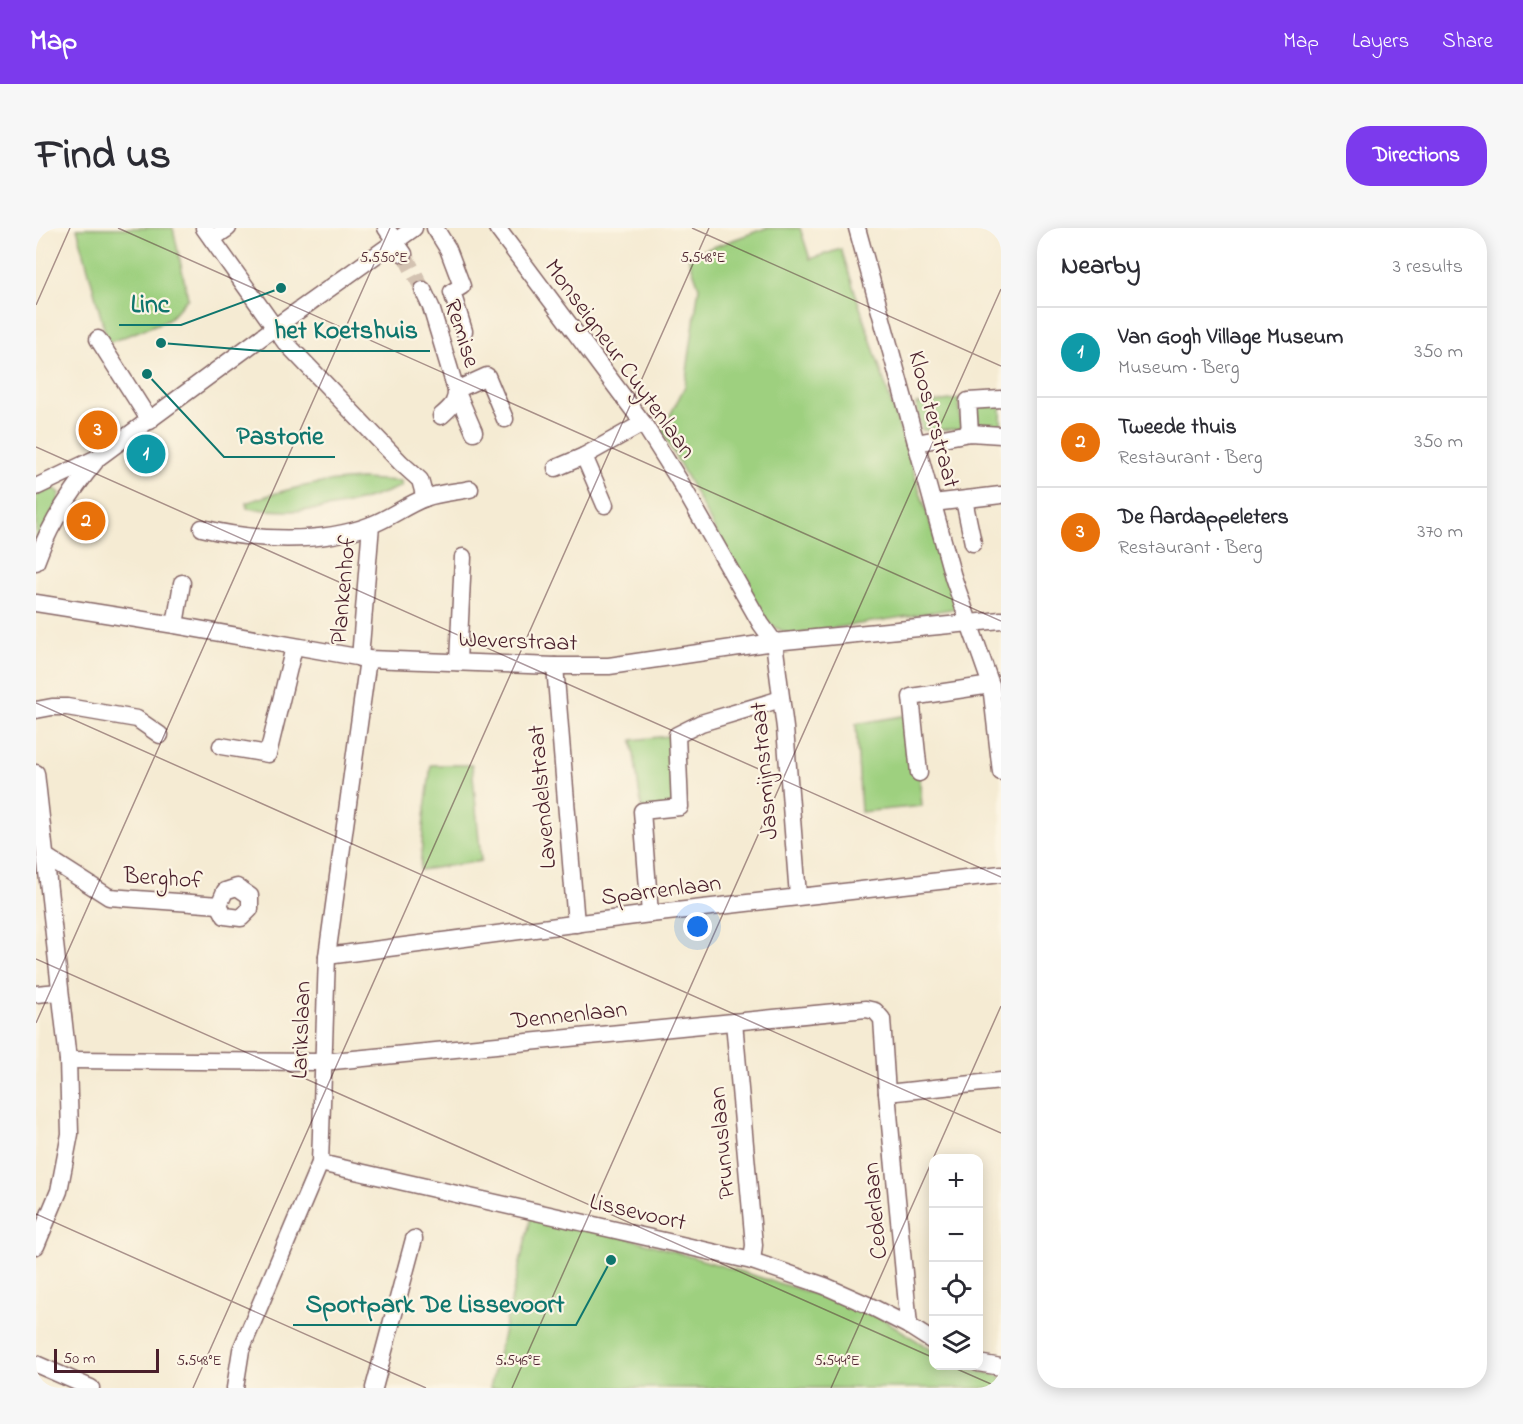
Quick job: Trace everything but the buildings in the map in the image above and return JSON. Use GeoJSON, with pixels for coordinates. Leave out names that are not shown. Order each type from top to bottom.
{"type":"FeatureCollection","features":[{"type":"Feature","properties":{"kind":"street"},"geometry":{"type":"LineString","coordinates":[[228,228],[208,234],[274,328],[296,355],[420,480],[425,498]]}},
{"type":"Feature","properties":{"kind":"street"},"geometry":{"type":"LineString","coordinates":[[36,487],[99,457],[414,228]]}},
{"type":"Feature","properties":{"kind":"street"},"geometry":{"type":"LineString","coordinates":[[435,228],[448,249],[462,286],[452,292],[464,331]]}},
{"type":"Feature","properties":{"kind":"street","name":"Monseigneur Cuytenlaan"},"geometry":{"type":"LineString","coordinates":[[497,228],[644,423],[679,480],[730,572],[774,642]]}},
{"type":"Feature","properties":{"kind":"street","name":"Kloosterstraat"},"geometry":{"type":"LineString","coordinates":[[856,228],[953,577],[991,685],[1001,771]]}},
{"type":"Feature","properties":{"kind":"street","name":"Remise"},"geometry":{"type":"LineString","coordinates":[[423,290],[431,306],[456,390],[474,432]]}},
{"type":"Feature","properties":{"kind":"street"},"geometry":{"type":"LineString","coordinates":[[98,339],[150,421]]}},
{"type":"Feature","properties":{"kind":"street"},"geometry":{"type":"LineString","coordinates":[[456,390],[487,376],[505,419]]}},
{"type":"Feature","properties":{"kind":"street","name":"Remise"},"geometry":{"type":"LineString","coordinates":[[441,416],[454,403],[457,397],[456,390]]}},
{"type":"Feature","properties":{"kind":"street"},"geometry":{"type":"LineString","coordinates":[[970,433],[968,401],[1001,399]]}},
{"type":"Feature","properties":{"kind":"street"},"geometry":{"type":"LineString","coordinates":[[556,468],[584,456],[644,423]]}},
{"type":"Feature","properties":{"kind":"street"},"geometry":{"type":"LineString","coordinates":[[916,443],[970,433],[1001,435]]}},
{"type":"Feature","properties":{"kind":"street"},"geometry":{"type":"LineString","coordinates":[[584,456],[605,505]]}},
{"type":"Feature","properties":{"kind":"street"},"geometry":{"type":"LineString","coordinates":[[36,562],[44,540],[69,496],[99,457]]}},
{"type":"Feature","properties":{"kind":"street"},"geometry":{"type":"LineString","coordinates":[[54,479],[69,496]]}},
{"type":"Feature","properties":{"kind":"street"},"geometry":{"type":"LineString","coordinates":[[202,528],[229,535],[290,538],[341,534],[371,525],[425,498],[470,489]]}},
{"type":"Feature","properties":{"kind":"street"},"geometry":{"type":"LineString","coordinates":[[933,503],[1001,495]]}},
{"type":"Feature","properties":{"kind":"street"},"geometry":{"type":"LineString","coordinates":[[964,500],[973,543]]}},
{"type":"Feature","properties":{"kind":"street","name":"Plankenhof"},"geometry":{"type":"LineString","coordinates":[[364,659],[371,525]]}},
{"type":"Feature","properties":{"kind":"street"},"geometry":{"type":"LineString","coordinates":[[458,662],[463,557]]}},
{"type":"Feature","properties":{"kind":"street"},"geometry":{"type":"LineString","coordinates":[[175,625],[182,583]]}},
{"type":"Feature","properties":{"kind":"street","name":"Weverstraat"},"geometry":{"type":"LineString","coordinates":[[36,603],[364,659],[555,666],[609,666],[774,642],[1001,620]]}},
{"type":"Feature","properties":{"kind":"street","name":"Jasmijnstraat"},"geometry":{"type":"LineString","coordinates":[[774,642],[798,896]]}},
{"type":"Feature","properties":{"kind":"street"},"geometry":{"type":"LineString","coordinates":[[221,746],[268,754],[294,647]]}},
{"type":"Feature","properties":{"kind":"street","name":"Larikslaan"},"geometry":{"type":"LineString","coordinates":[[235,1388],[241,1350],[320,1163],[327,956],[364,659]]}},
{"type":"Feature","properties":{"kind":"street","name":"Lavendelstraat"},"geometry":{"type":"LineString","coordinates":[[555,666],[576,924]]}},
{"type":"Feature","properties":{"kind":"street"},"geometry":{"type":"LineString","coordinates":[[919,773],[911,697],[991,685]]}},
{"type":"Feature","properties":{"kind":"street"},"geometry":{"type":"LineString","coordinates":[[650,914],[642,811],[680,807],[677,735],[701,723],[781,699]]}},
{"type":"Feature","properties":{"kind":"street"},"geometry":{"type":"LineString","coordinates":[[36,710],[67,707],[137,719],[160,735]]}},
{"type":"Feature","properties":{"kind":"street"},"geometry":{"type":"LineString","coordinates":[[36,773],[68,1060],[70,1134],[59,1191],[36,1246]]}},
{"type":"Feature","properties":{"kind":"street","name":"Berghof"},"geometry":{"type":"LineString","coordinates":[[45,856],[109,897],[219,905]]}},
{"type":"Feature","properties":{"kind":"street","name":"Sparrenlaan"},"geometry":{"type":"LineString","coordinates":[[327,956],[650,914],[1001,874]]}},
{"type":"Feature","properties":{"kind":"street"},"geometry":{"type":"LineString","coordinates":[[36,993],[59,992]]}},
{"type":"Feature","properties":{"kind":"street","name":"Dennenlaan"},"geometry":{"type":"LineString","coordinates":[[68,1060],[323,1062],[866,1009],[875,1011],[882,1019],[887,1093]]}},
{"type":"Feature","properties":{"kind":"street","name":"Prunuslaan"},"geometry":{"type":"LineString","coordinates":[[734,1022],[754,1245],[752,1261]]}},
{"type":"Feature","properties":{"kind":"street"},"geometry":{"type":"LineString","coordinates":[[887,1093],[1001,1081]]}},
{"type":"Feature","properties":{"kind":"street","name":"Cederlaan"},"geometry":{"type":"LineString","coordinates":[[887,1093],[909,1326]]}},
{"type":"Feature","properties":{"kind":"street","name":"Lissevoort"},"geometry":{"type":"LineString","coordinates":[[320,1163],[752,1261],[825,1286],[909,1326],[929,1339]]}},
{"type":"Feature","properties":{"kind":"street"},"geometry":{"type":"LineString","coordinates":[[374,1388],[414,1239]]}},
{"type":"Feature","properties":{"kind":"street"},"geometry":{"type":"LineString","coordinates":[[36,1364],[91,1388]]}},
{"type":"Feature","properties":{"kind":"street"},"geometry":{"type":"LineString","coordinates":[[983,1364],[1001,1367]]}},
{"type":"Feature","properties":{"kind":"green space"},"geometry":{"type":"Polygon","coordinates":[[[77,228],[173,228],[188,298],[168,320],[108,343],[77,228]]]}},
{"type":"Feature","properties":{"kind":"green space"},"geometry":{"type":"Polygon","coordinates":[[[766,228],[800,228],[810,259],[841,249],[958,608],[792,635],[769,625],[737,571],[662,431],[685,386],[699,287],[688,256],[766,228]]]}},
{"type":"Feature","properties":{"kind":"green space"},"geometry":{"type":"Polygon","coordinates":[[[959,399],[961,429],[922,430],[916,404],[959,399]]]}},
{"type":"Feature","properties":{"kind":"green space"},"geometry":{"type":"Polygon","coordinates":[[[1001,402],[1001,429],[979,428],[976,406],[1001,402]]]}},
{"type":"Feature","properties":{"kind":"green space"},"geometry":{"type":"Polygon","coordinates":[[[361,479],[401,481],[402,486],[365,499],[326,508],[287,511],[247,508],[246,503],[288,490],[361,479]]]}},
{"type":"Feature","properties":{"kind":"green space"},"geometry":{"type":"Polygon","coordinates":[[[54,488],[60,493],[58,502],[36,543],[36,495],[54,488]]]}},
{"type":"Feature","properties":{"kind":"green space"},"geometry":{"type":"Polygon","coordinates":[[[914,714],[922,806],[861,812],[856,724],[914,714]]]}},
{"type":"Feature","properties":{"kind":"green space"},"geometry":{"type":"Polygon","coordinates":[[[677,735],[680,807],[642,811],[632,740],[677,735]]]}},
{"type":"Feature","properties":{"kind":"green space"},"geometry":{"type":"Polygon","coordinates":[[[431,765],[472,765],[481,861],[420,870],[431,765]]]}},
{"type":"Feature","properties":{"kind":"green space"},"geometry":{"type":"Polygon","coordinates":[[[533,1209],[871,1311],[929,1348],[929,1370],[975,1370],[1001,1376],[1001,1388],[490,1388],[533,1209]]]}},
{"type":"Feature","properties":{"kind":"tunnel"},"geometry":{"type":"LineString","coordinates":[[404,254],[423,290]]}},
{"type":"Feature","properties":{"kind":"place","name":"Linc"},"geometry":{"type":"Point","coordinates":[281,288]}},
{"type":"Feature","properties":{"kind":"place","name":"het Koetshuis"},"geometry":{"type":"Point","coordinates":[161,343]}},
{"type":"Feature","properties":{"kind":"place","name":"Pastorie"},"geometry":{"type":"Point","coordinates":[147,374]}},
{"type":"Feature","properties":{"kind":"place","name":"De Aardappeleters"},"geometry":{"type":"Point","coordinates":[98,430]}},
{"type":"Feature","properties":{"kind":"place","name":"Van Gogh Village Museum"},"geometry":{"type":"Point","coordinates":[146,454]}},
{"type":"Feature","properties":{"kind":"place","name":"Tweede thuis"},"geometry":{"type":"Point","coordinates":[86,521]}},
{"type":"Feature","properties":{"kind":"place","name":"Sportpark De Lissevoort"},"geometry":{"type":"Point","coordinates":[611,1260]}}]}
